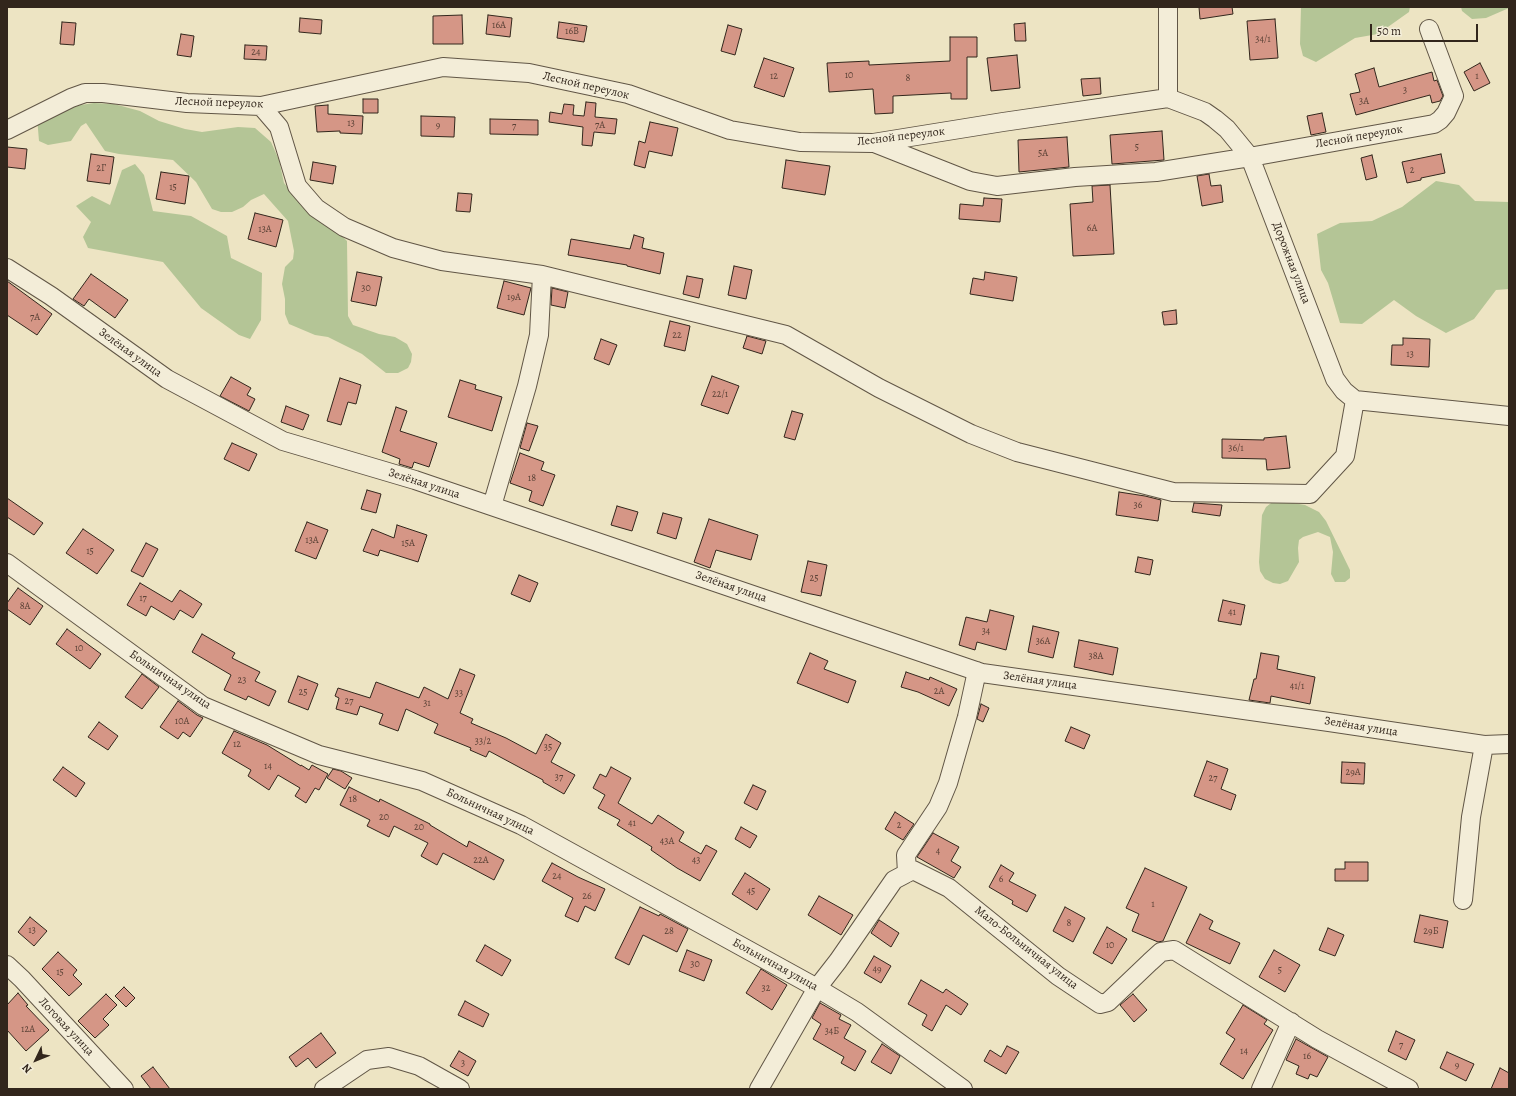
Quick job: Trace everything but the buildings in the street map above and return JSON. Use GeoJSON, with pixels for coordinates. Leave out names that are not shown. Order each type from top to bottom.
{"type":"FeatureCollection","features":[{"type":"Feature","properties":{"kind":"street"},"geometry":{"type":"LineString","coordinates":[[1168,7],[1168,98]]}},
{"type":"Feature","properties":{"kind":"street","name":"Лесной переулок"},"geometry":{"type":"LineString","coordinates":[[873,143],[970,181],[997,186],[1076,177],[1156,172],[1250,157],[1434,124],[1446,113],[1454,96],[1429,29]]}},
{"type":"Feature","properties":{"kind":"street","name":"Лесной переулок"},"geometry":{"type":"LineString","coordinates":[[7,130],[71,98],[85,93],[103,92],[187,104],[261,106],[443,67],[529,73],[628,94],[730,130],[800,142],[873,143],[1168,98]]}},
{"type":"Feature","properties":{"kind":"street","name":"Дорожная улица"},"geometry":{"type":"LineString","coordinates":[[1168,98],[1205,112],[1215,119],[1226,129],[1250,157],[1335,379],[1344,391],[1355,400]]}},
{"type":"Feature","properties":{"kind":"street"},"geometry":{"type":"LineString","coordinates":[[261,106],[279,127],[297,186],[316,208],[344,227],[393,248],[442,261],[542,274],[786,335],[879,388],[971,434],[1017,452],[1173,492],[1310,494],[1345,456],[1355,400],[1509,416]]}},
{"type":"Feature","properties":{"kind":"street","name":"Зелёная улица"},"geometry":{"type":"LineString","coordinates":[[7,268],[51,296],[167,379],[283,441],[415,480],[977,671],[1484,745],[1509,744]]}},
{"type":"Feature","properties":{"kind":"street"},"geometry":{"type":"LineString","coordinates":[[492,506],[527,386],[539,335],[542,274]]}},
{"type":"Feature","properties":{"kind":"street","name":"Больничная улица"},"geometry":{"type":"LineString","coordinates":[[7,564],[203,706],[320,755],[422,781],[521,825],[818,988],[857,1012],[963,1089]]}},
{"type":"Feature","properties":{"kind":"street"},"geometry":{"type":"LineString","coordinates":[[759,1089],[818,988],[894,880],[907,873],[906,855],[938,807],[948,783],[967,717],[977,671]]}},
{"type":"Feature","properties":{"kind":"street"},"geometry":{"type":"LineString","coordinates":[[1463,900],[1471,817],[1484,745]]}},
{"type":"Feature","properties":{"kind":"street","name":"Мало-Больничная улица"},"geometry":{"type":"LineString","coordinates":[[907,873],[913,870],[949,888],[1058,976],[1100,1004],[1108,1002],[1161,952],[1174,950],[1292,1022],[1317,1039],[1409,1089]]}},
{"type":"Feature","properties":{"kind":"street","name":"Логовая улица"},"geometry":{"type":"LineString","coordinates":[[7,965],[22,979],[124,1089]]}},
{"type":"Feature","properties":{"kind":"street"},"geometry":{"type":"LineString","coordinates":[[1261,1089],[1292,1022]]}},
{"type":"Feature","properties":{"kind":"street"},"geometry":{"type":"LineString","coordinates":[[324,1089],[367,1060],[389,1057],[419,1066],[460,1089]]}},
{"type":"Feature","properties":{"kind":"green space"},"geometry":{"type":"Polygon","coordinates":[[[1301,7],[1410,7],[1409,12],[1378,34],[1355,38],[1316,62],[1303,56],[1300,44],[1301,7]]]}},
{"type":"Feature","properties":{"kind":"green space"},"geometry":{"type":"Polygon","coordinates":[[[1461,7],[1509,8],[1486,18],[1472,19],[1462,11],[1461,7]]]}},
{"type":"Feature","properties":{"kind":"green space"},"geometry":{"type":"Polygon","coordinates":[[[94,103],[114,104],[140,111],[159,121],[185,129],[202,132],[238,127],[255,128],[271,142],[279,160],[284,183],[300,202],[337,231],[347,241],[348,316],[353,325],[379,334],[395,337],[407,344],[412,354],[411,362],[408,368],[398,373],[386,373],[362,354],[328,337],[315,335],[289,324],[285,314],[285,299],[282,284],[285,267],[293,259],[294,251],[288,221],[264,194],[232,212],[221,212],[212,209],[196,182],[173,160],[105,151],[86,123],[81,126],[71,141],[48,145],[39,141],[37,117],[74,106],[94,103]]]}},
{"type":"Feature","properties":{"kind":"green space"},"geometry":{"type":"Polygon","coordinates":[[[135,164],[144,175],[153,211],[191,216],[227,236],[231,258],[262,273],[261,320],[250,339],[239,335],[201,308],[163,262],[88,248],[83,237],[91,222],[76,206],[92,196],[110,205],[122,170],[135,164]]]}},
{"type":"Feature","properties":{"kind":"green space"},"geometry":{"type":"Polygon","coordinates":[[[1436,181],[1459,185],[1475,201],[1509,202],[1509,289],[1496,290],[1474,319],[1446,333],[1416,316],[1394,300],[1362,324],[1340,323],[1328,283],[1321,270],[1317,234],[1340,223],[1372,221],[1402,207],[1436,181]]]}},
{"type":"Feature","properties":{"kind":"green space"},"geometry":{"type":"Polygon","coordinates":[[[1275,500],[1305,505],[1319,512],[1326,521],[1350,570],[1350,578],[1345,582],[1335,582],[1331,574],[1333,552],[1330,537],[1318,532],[1303,537],[1299,540],[1299,562],[1288,581],[1280,584],[1273,583],[1265,579],[1260,571],[1259,562],[1262,515],[1266,507],[1275,500]]]}}]}
